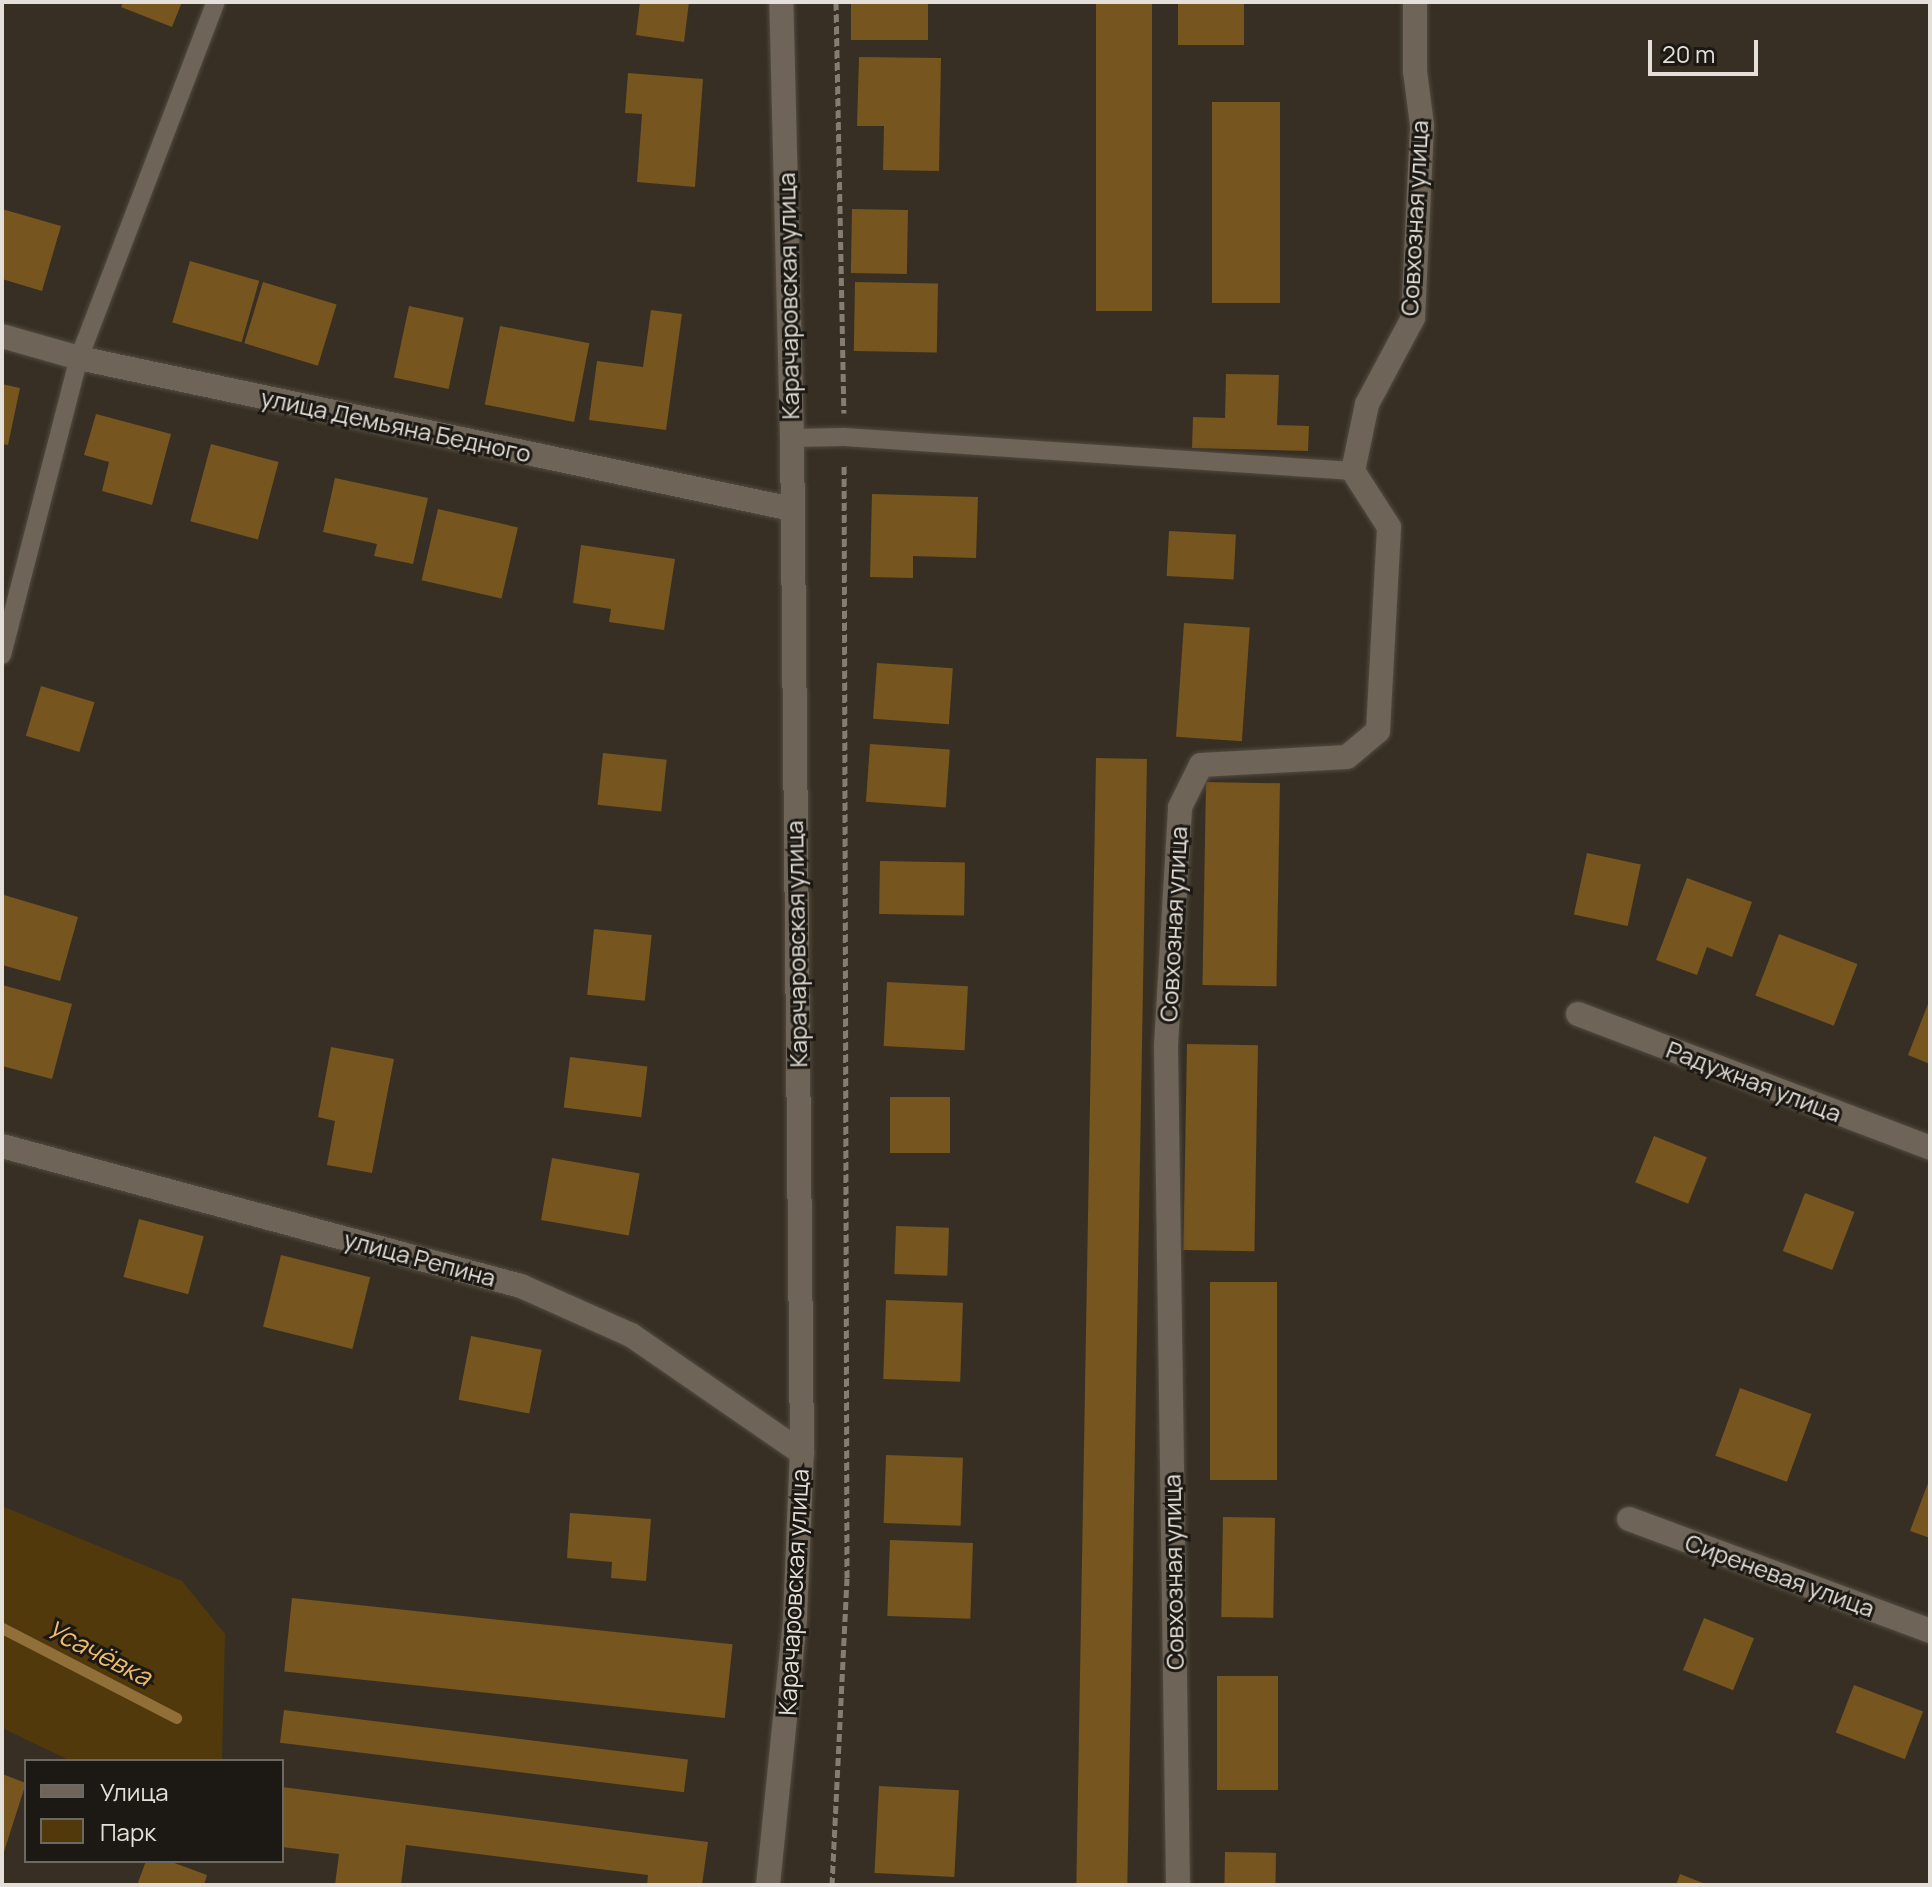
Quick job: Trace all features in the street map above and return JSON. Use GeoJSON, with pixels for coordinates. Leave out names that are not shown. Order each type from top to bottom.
{"type":"FeatureCollection","features":[{"type":"Feature","properties":{"kind":"street","name":"Карачаровская улица"},"geometry":{"type":"LineString","coordinates":[[768,1885],[795,1617],[802,1453],[792,438],[781,2]]}},
{"type":"Feature","properties":{"kind":"street","name":"Совхозная улица"},"geometry":{"type":"LineString","coordinates":[[1178,1885],[1166,1045],[1180,807],[1201,765],[1347,757],[1378,731],[1389,527],[1353,471],[1367,404],[1413,318],[1422,125],[1415,71],[1415,2]]}},
{"type":"Feature","properties":{"kind":"street","name":"улица Демьяна Бедного"},"geometry":{"type":"LineString","coordinates":[[2,336],[79,358],[792,509]]}},
{"type":"Feature","properties":{"kind":"street","name":"Радужная улица"},"geometry":{"type":"LineString","coordinates":[[1578,1014],[1930,1148]]}},
{"type":"Feature","properties":{"kind":"street","name":"улица Репина"},"geometry":{"type":"LineString","coordinates":[[2,1146],[521,1286],[631,1335],[802,1453]]}},
{"type":"Feature","properties":{"kind":"street","name":"Сиреневая улица"},"geometry":{"type":"LineString","coordinates":[[1629,1519],[1930,1631]]}},
{"type":"Feature","properties":{"kind":"lane"},"geometry":{"type":"LineString","coordinates":[[2,655],[79,358],[216,2]]}},
{"type":"Feature","properties":{"kind":"lane"},"geometry":{"type":"LineString","coordinates":[[792,438],[844,437],[1353,471]]}},
{"type":"Feature","properties":{"kind":"path"},"geometry":{"type":"LineString","coordinates":[[832,1885],[847,1578],[844,437],[836,2]]}},
{"type":"Feature","properties":{"kind":"green space"},"geometry":{"type":"Polygon","coordinates":[[[2,1506],[182,1581],[225,1634],[222,1759],[67,1759],[2,1728],[2,1506]]]}},
{"type":"Feature","properties":{"kind":"building"},"geometry":{"type":"Polygon","coordinates":[[[123,2],[182,2],[172,27],[121,7],[123,2]]]}},
{"type":"Feature","properties":{"kind":"building"},"geometry":{"type":"Polygon","coordinates":[[[640,2],[689,2],[684,42],[636,35],[640,2]]]}},
{"type":"Feature","properties":{"kind":"building"},"geometry":{"type":"Polygon","coordinates":[[[851,2],[928,2],[928,40],[851,40],[851,2]]]}},
{"type":"Feature","properties":{"kind":"building"},"geometry":{"type":"Polygon","coordinates":[[[1096,2],[1152,2],[1152,311],[1096,311],[1096,2]]]}},
{"type":"Feature","properties":{"kind":"building"},"geometry":{"type":"Polygon","coordinates":[[[1178,2],[1244,2],[1244,45],[1178,45],[1178,2]]]}},
{"type":"Feature","properties":{"kind":"building"},"geometry":{"type":"Polygon","coordinates":[[[859,57],[941,58],[939,171],[883,170],[884,126],[857,126],[859,57]]]}},
{"type":"Feature","properties":{"kind":"building"},"geometry":{"type":"Polygon","coordinates":[[[628,73],[703,79],[695,187],[637,182],[642,114],[625,113],[628,73]]]}},
{"type":"Feature","properties":{"kind":"building"},"geometry":{"type":"Polygon","coordinates":[[[1212,102],[1280,102],[1280,303],[1212,303],[1212,102]]]}},
{"type":"Feature","properties":{"kind":"building"},"geometry":{"type":"Polygon","coordinates":[[[2,209],[61,226],[42,291],[2,279],[2,209]]]}},
{"type":"Feature","properties":{"kind":"building"},"geometry":{"type":"Polygon","coordinates":[[[852,209],[908,210],[907,274],[851,273],[852,209]]]}},
{"type":"Feature","properties":{"kind":"building"},"geometry":{"type":"Polygon","coordinates":[[[190,261],[259,281],[242,342],[172,323],[190,261]]]}},
{"type":"Feature","properties":{"kind":"building"},"geometry":{"type":"Polygon","coordinates":[[[263,282],[337,305],[318,366],[244,343],[263,282]]]}},
{"type":"Feature","properties":{"kind":"building"},"geometry":{"type":"Polygon","coordinates":[[[855,282],[938,283],[937,352],[854,351],[855,282]]]}},
{"type":"Feature","properties":{"kind":"building"},"geometry":{"type":"Polygon","coordinates":[[[409,306],[464,318],[449,389],[394,377],[409,306]]]}},
{"type":"Feature","properties":{"kind":"building"},"geometry":{"type":"Polygon","coordinates":[[[651,310],[682,314],[666,430],[589,420],[597,361],[643,367],[651,310]]]}},
{"type":"Feature","properties":{"kind":"building"},"geometry":{"type":"Polygon","coordinates":[[[500,326],[589,343],[574,422],[485,405],[500,326]]]}},
{"type":"Feature","properties":{"kind":"building"},"geometry":{"type":"Polygon","coordinates":[[[1226,374],[1279,375],[1277,425],[1309,426],[1308,451],[1192,448],[1193,417],[1225,418],[1226,374]]]}},
{"type":"Feature","properties":{"kind":"building"},"geometry":{"type":"Polygon","coordinates":[[[2,384],[20,388],[8,445],[2,444],[2,384]]]}},
{"type":"Feature","properties":{"kind":"building"},"geometry":{"type":"Polygon","coordinates":[[[96,414],[171,434],[152,505],[102,491],[109,462],[84,455],[96,414]]]}},
{"type":"Feature","properties":{"kind":"building"},"geometry":{"type":"Polygon","coordinates":[[[211,444],[279,462],[258,539],[190,521],[211,444]]]}},
{"type":"Feature","properties":{"kind":"building"},"geometry":{"type":"Polygon","coordinates":[[[335,478],[428,498],[413,564],[374,556],[377,544],[323,532],[335,478]]]}},
{"type":"Feature","properties":{"kind":"building"},"geometry":{"type":"Polygon","coordinates":[[[872,494],[978,497],[976,558],[913,556],[913,578],[870,577],[872,494]]]}},
{"type":"Feature","properties":{"kind":"building"},"geometry":{"type":"Polygon","coordinates":[[[438,509],[518,527],[501,599],[422,580],[438,509]]]}},
{"type":"Feature","properties":{"kind":"building"},"geometry":{"type":"Polygon","coordinates":[[[1169,531],[1236,535],[1234,579],[1167,576],[1169,531]]]}},
{"type":"Feature","properties":{"kind":"building"},"geometry":{"type":"Polygon","coordinates":[[[581,545],[675,559],[664,630],[609,622],[611,609],[573,603],[581,545]]]}},
{"type":"Feature","properties":{"kind":"building"},"geometry":{"type":"Polygon","coordinates":[[[1184,623],[1250,628],[1242,741],[1176,737],[1184,623]]]}},
{"type":"Feature","properties":{"kind":"building"},"geometry":{"type":"Polygon","coordinates":[[[877,663],[953,668],[949,724],[873,719],[877,663]]]}},
{"type":"Feature","properties":{"kind":"building"},"geometry":{"type":"Polygon","coordinates":[[[41,686],[95,702],[79,752],[26,736],[41,686]]]}},
{"type":"Feature","properties":{"kind":"building"},"geometry":{"type":"Polygon","coordinates":[[[870,744],[950,750],[946,807],[866,802],[870,744]]]}},
{"type":"Feature","properties":{"kind":"building"},"geometry":{"type":"Polygon","coordinates":[[[603,753],[667,760],[661,811],[598,805],[603,753]]]}},
{"type":"Feature","properties":{"kind":"building"},"geometry":{"type":"Polygon","coordinates":[[[1096,758],[1147,759],[1127,1885],[1076,1885],[1096,758]]]}},
{"type":"Feature","properties":{"kind":"building"},"geometry":{"type":"Polygon","coordinates":[[[1206,782],[1280,783],[1276,986],[1202,985],[1206,782]]]}},
{"type":"Feature","properties":{"kind":"building"},"geometry":{"type":"Polygon","coordinates":[[[1587,853],[1641,864],[1628,926],[1574,915],[1587,853]]]}},
{"type":"Feature","properties":{"kind":"building"},"geometry":{"type":"Polygon","coordinates":[[[880,861],[965,862],[964,915],[879,914],[880,861]]]}},
{"type":"Feature","properties":{"kind":"building"},"geometry":{"type":"Polygon","coordinates":[[[1687,878],[1752,902],[1732,957],[1707,947],[1697,975],[1656,960],[1687,878]]]}},
{"type":"Feature","properties":{"kind":"building"},"geometry":{"type":"Polygon","coordinates":[[[4,895],[78,917],[60,981],[2,965],[4,895]]]}},
{"type":"Feature","properties":{"kind":"building"},"geometry":{"type":"Polygon","coordinates":[[[594,929],[652,935],[645,1001],[587,995],[594,929]]]}},
{"type":"Feature","properties":{"kind":"building"},"geometry":{"type":"Polygon","coordinates":[[[1779,934],[1857,964],[1834,1026],[1755,996],[1779,934]]]}},
{"type":"Feature","properties":{"kind":"building"},"geometry":{"type":"Polygon","coordinates":[[[887,982],[968,986],[965,1050],[884,1046],[887,982]]]}},
{"type":"Feature","properties":{"kind":"building"},"geometry":{"type":"Polygon","coordinates":[[[2,985],[72,1004],[52,1079],[2,1066],[2,985]]]}},
{"type":"Feature","properties":{"kind":"building"},"geometry":{"type":"Polygon","coordinates":[[[1930,999],[1930,1064],[1908,1055],[1930,999]]]}},
{"type":"Feature","properties":{"kind":"building"},"geometry":{"type":"Polygon","coordinates":[[[1187,1044],[1258,1045],[1254,1251],[1183,1250],[1187,1044]]]}},
{"type":"Feature","properties":{"kind":"building"},"geometry":{"type":"Polygon","coordinates":[[[331,1047],[394,1059],[372,1173],[327,1165],[335,1121],[318,1117],[331,1047]]]}},
{"type":"Feature","properties":{"kind":"building"},"geometry":{"type":"Polygon","coordinates":[[[570,1057],[647,1067],[641,1117],[564,1108],[570,1057]]]}},
{"type":"Feature","properties":{"kind":"building"},"geometry":{"type":"Polygon","coordinates":[[[890,1097],[950,1097],[950,1153],[890,1153],[890,1097]]]}},
{"type":"Feature","properties":{"kind":"building"},"geometry":{"type":"Polygon","coordinates":[[[1654,1136],[1707,1157],[1688,1204],[1635,1182],[1654,1136]]]}},
{"type":"Feature","properties":{"kind":"building"},"geometry":{"type":"Polygon","coordinates":[[[552,1158],[640,1173],[629,1235],[541,1220],[552,1158]]]}},
{"type":"Feature","properties":{"kind":"building"},"geometry":{"type":"Polygon","coordinates":[[[1805,1193],[1854,1212],[1832,1270],[1783,1251],[1805,1193]]]}},
{"type":"Feature","properties":{"kind":"building"},"geometry":{"type":"Polygon","coordinates":[[[139,1219],[204,1236],[188,1294],[123,1277],[139,1219]]]}},
{"type":"Feature","properties":{"kind":"building"},"geometry":{"type":"Polygon","coordinates":[[[896,1226],[949,1228],[947,1276],[894,1274],[896,1226]]]}},
{"type":"Feature","properties":{"kind":"building"},"geometry":{"type":"Polygon","coordinates":[[[281,1255],[370,1277],[352,1349],[263,1327],[281,1255]]]}},
{"type":"Feature","properties":{"kind":"building"},"geometry":{"type":"Polygon","coordinates":[[[1210,1282],[1277,1282],[1277,1480],[1210,1480],[1210,1282]]]}},
{"type":"Feature","properties":{"kind":"building"},"geometry":{"type":"Polygon","coordinates":[[[886,1300],[963,1303],[960,1382],[883,1379],[886,1300]]]}},
{"type":"Feature","properties":{"kind":"building"},"geometry":{"type":"Polygon","coordinates":[[[471,1336],[542,1350],[529,1414],[459,1400],[471,1336]]]}},
{"type":"Feature","properties":{"kind":"building"},"geometry":{"type":"Polygon","coordinates":[[[1740,1388],[1811,1414],[1787,1482],[1715,1456],[1740,1388]]]}},
{"type":"Feature","properties":{"kind":"building"},"geometry":{"type":"Polygon","coordinates":[[[886,1455],[963,1458],[961,1526],[884,1523],[886,1455]]]}},
{"type":"Feature","properties":{"kind":"building"},"geometry":{"type":"Polygon","coordinates":[[[1930,1478],[1930,1538],[1910,1531],[1930,1478]]]}},
{"type":"Feature","properties":{"kind":"building"},"geometry":{"type":"Polygon","coordinates":[[[570,1513],[651,1519],[646,1581],[611,1578],[612,1562],[567,1558],[570,1513]]]}},
{"type":"Feature","properties":{"kind":"building"},"geometry":{"type":"Polygon","coordinates":[[[1223,1517],[1275,1518],[1273,1618],[1221,1617],[1223,1517]]]}},
{"type":"Feature","properties":{"kind":"building"},"geometry":{"type":"Polygon","coordinates":[[[890,1540],[973,1543],[970,1619],[887,1616],[890,1540]]]}},
{"type":"Feature","properties":{"kind":"building"},"geometry":{"type":"Polygon","coordinates":[[[292,1598],[733,1644],[725,1718],[284,1672],[292,1598]]]}},
{"type":"Feature","properties":{"kind":"building"},"geometry":{"type":"Polygon","coordinates":[[[1704,1618],[1754,1638],[1733,1690],[1683,1670],[1704,1618]]]}},
{"type":"Feature","properties":{"kind":"building"},"geometry":{"type":"Polygon","coordinates":[[[1217,1676],[1278,1676],[1278,1790],[1217,1790],[1217,1676]]]}},
{"type":"Feature","properties":{"kind":"building"},"geometry":{"type":"Polygon","coordinates":[[[1854,1685],[1923,1712],[1905,1759],[1836,1733],[1854,1685]]]}},
{"type":"Feature","properties":{"kind":"building"},"geometry":{"type":"Polygon","coordinates":[[[284,1710],[688,1760],[684,1792],[280,1743],[284,1710]]]}},
{"type":"Feature","properties":{"kind":"building"},"geometry":{"type":"Polygon","coordinates":[[[2,1774],[24,1782],[24,1789],[2,1858],[2,1774]]]}},
{"type":"Feature","properties":{"kind":"building"},"geometry":{"type":"Polygon","coordinates":[[[879,1786],[959,1790],[954,1877],[874,1873],[879,1786]]]}},
{"type":"Feature","properties":{"kind":"building"},"geometry":{"type":"Polygon","coordinates":[[[284,1787],[708,1842],[702,1885],[647,1885],[648,1875],[406,1845],[401,1885],[335,1885],[339,1854],[284,1847],[284,1787]]]}},
{"type":"Feature","properties":{"kind":"building"},"geometry":{"type":"Polygon","coordinates":[[[1225,1852],[1276,1853],[1275,1885],[1224,1885],[1225,1852]]]}},
{"type":"Feature","properties":{"kind":"building"},"geometry":{"type":"Polygon","coordinates":[[[145,1863],[174,1863],[207,1875],[204,1885],[137,1885],[145,1863]]]}},
{"type":"Feature","properties":{"kind":"building"},"geometry":{"type":"Polygon","coordinates":[[[1680,1874],[1708,1885],[1676,1885],[1680,1874]]]}},
{"type":"Feature","properties":{"kind":"waterway","name":"Усачёвка"},"geometry":{"type":"LineString","coordinates":[[2,1628],[176,1718]]}}]}
